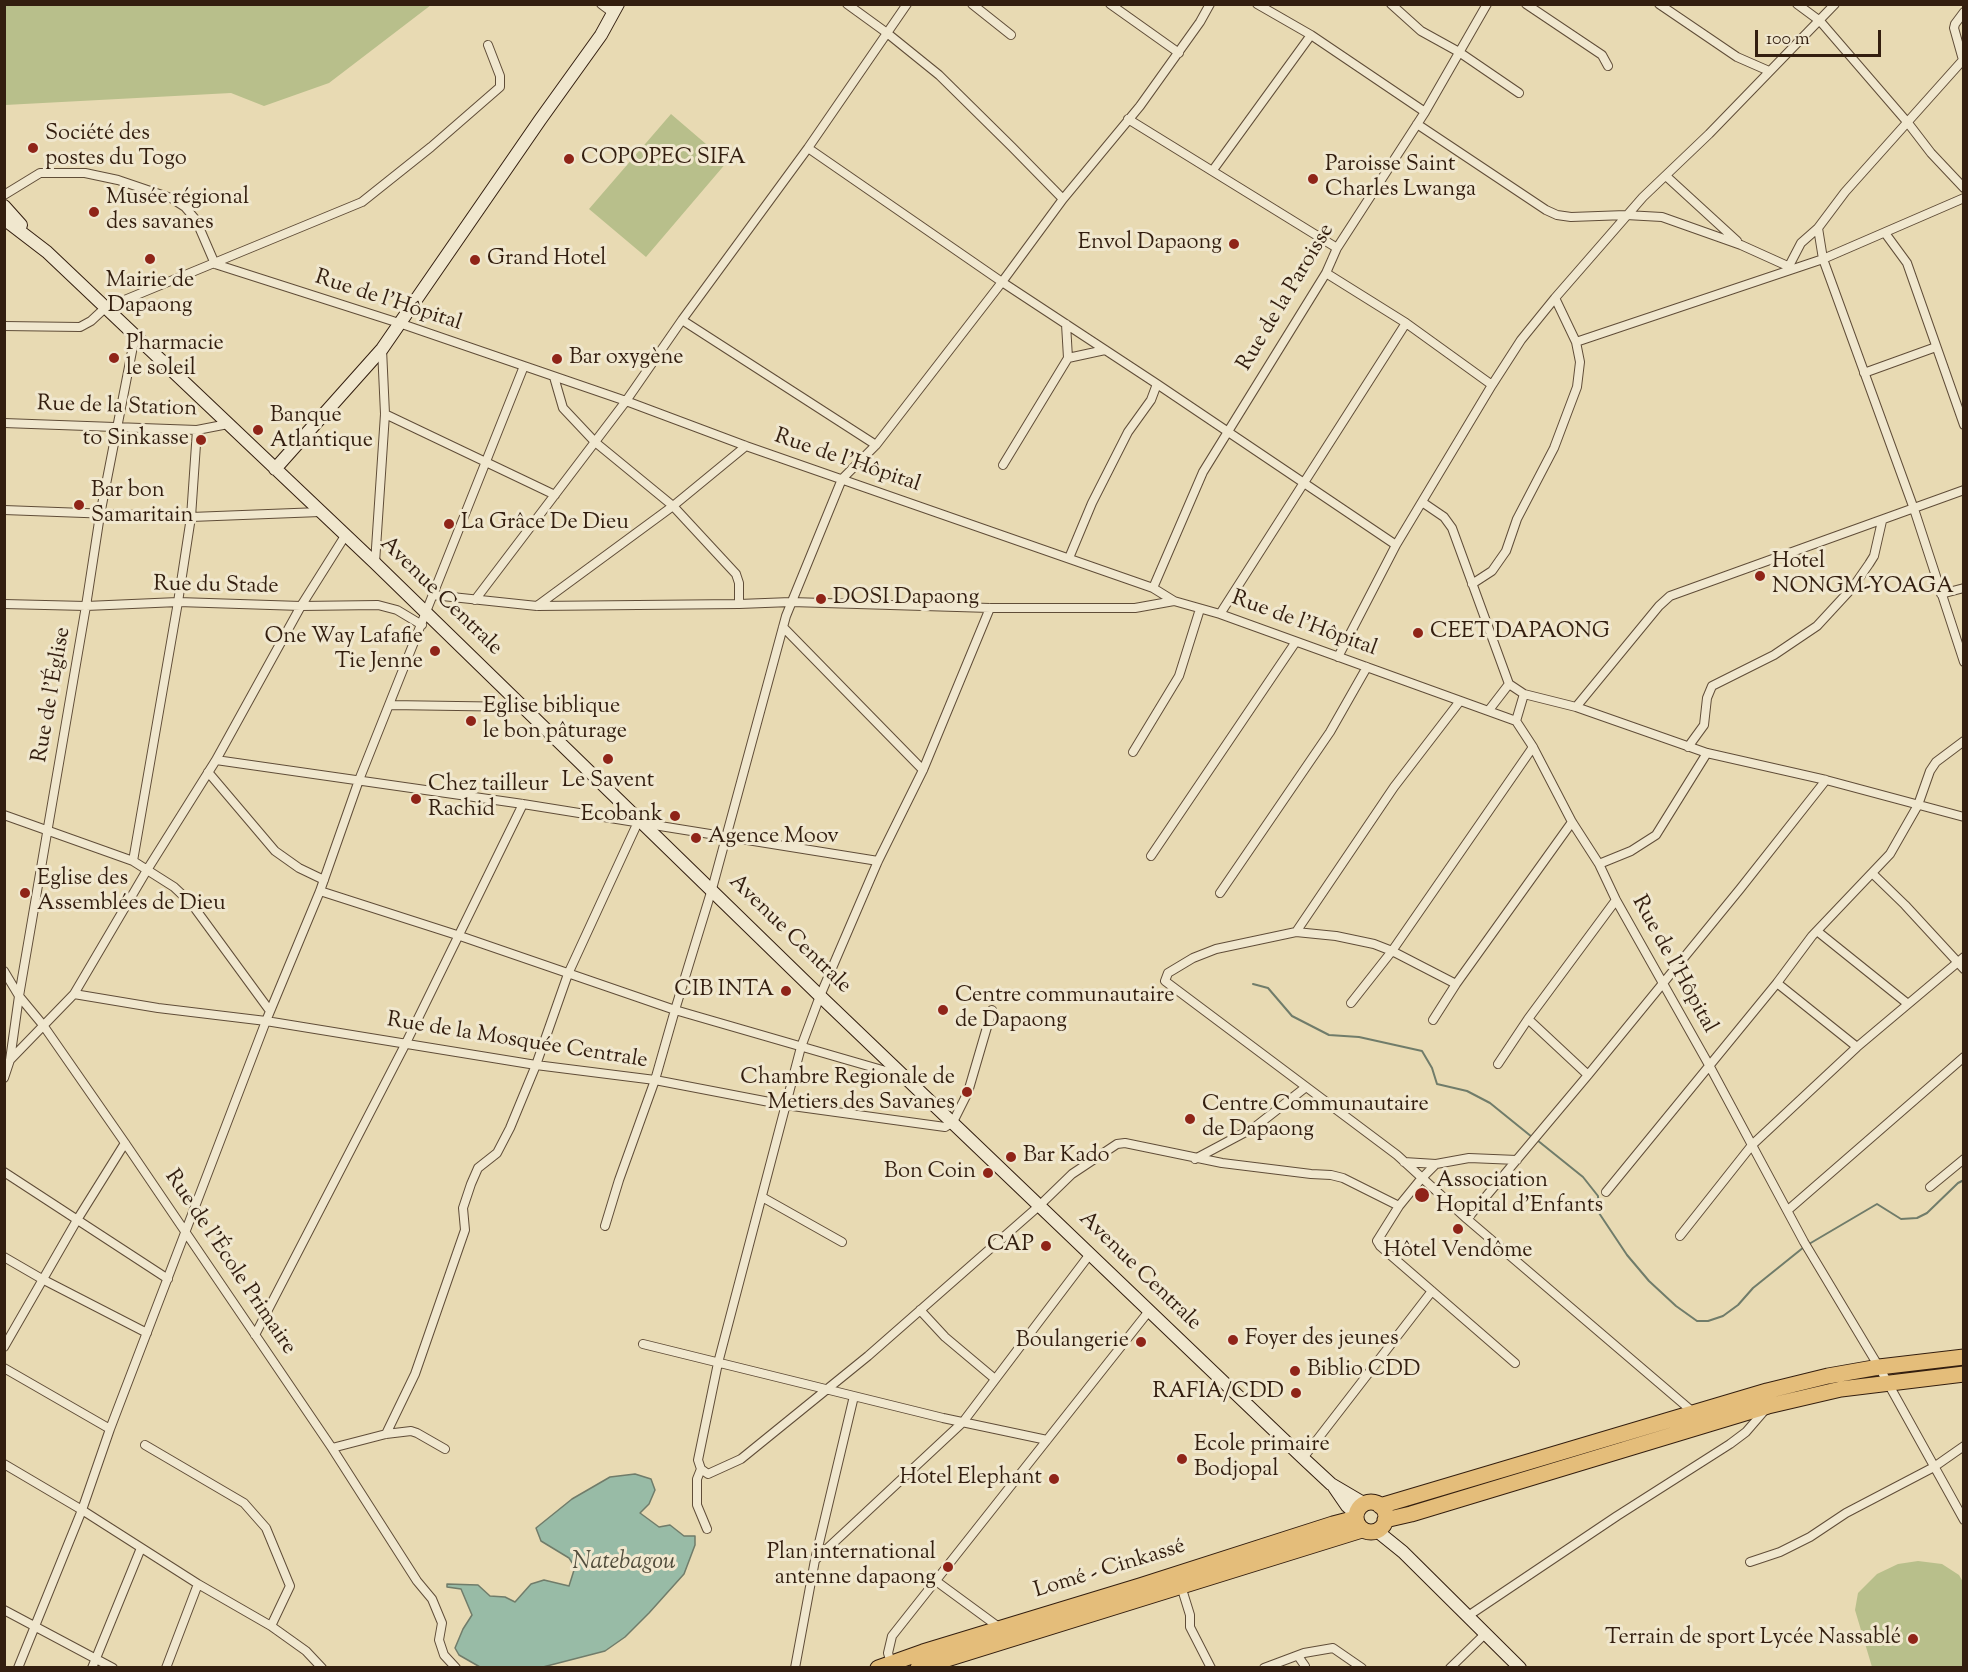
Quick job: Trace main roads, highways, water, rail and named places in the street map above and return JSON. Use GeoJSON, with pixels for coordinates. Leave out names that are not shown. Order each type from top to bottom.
{"type":"FeatureCollection","features":[{"type":"Feature","properties":{"kind":"highway"},"geometry":{"type":"LineString","coordinates":[[1371,1518],[1693,1412],[1767,1391],[1828,1376],[1879,1367],[1964,1357]]}},
{"type":"Feature","properties":{"kind":"highway"},"geometry":{"type":"LineString","coordinates":[[1371,1518],[1412,1514],[1768,1406],[1841,1389],[1964,1374]]}},
{"type":"Feature","properties":{"kind":"highway","name":"Lomé - Cinkassé"},"geometry":{"type":"LineString","coordinates":[[887,1666],[1000,1628],[1143,1592],[1180,1586],[1371,1518]]}},
{"type":"Feature","properties":{"kind":"highway","name":"Lomé - Cinkassé"},"geometry":{"type":"LineString","coordinates":[[918,1668],[1143,1592],[1312,1530],[1371,1518]]}},
{"type":"Feature","properties":{"kind":"main road"},"geometry":{"type":"LineString","coordinates":[[275,469],[382,349],[540,120],[602,35],[616,9]]}},
{"type":"Feature","properties":{"kind":"main road","name":"Avenue Centrale"},"geometry":{"type":"LineString","coordinates":[[4,206],[36,242],[375,563],[425,619],[524,707],[820,996],[1303,1458],[1371,1518],[1520,1668]]}},
{"type":"Feature","properties":{"kind":"main road","name":"Avenue Centrale"},"geometry":{"type":"LineString","coordinates":[[4,219],[36,242]]}},
{"type":"Feature","properties":{"kind":"water","name":"Natebagou"},"geometry":{"type":"Polygon","coordinates":[[[635,1474],[651,1479],[655,1490],[649,1504],[640,1513],[659,1527],[670,1525],[684,1536],[695,1536],[695,1545],[684,1574],[649,1613],[625,1637],[605,1651],[543,1667],[480,1667],[459,1655],[455,1648],[472,1615],[461,1589],[447,1587],[447,1584],[478,1585],[490,1596],[505,1597],[515,1602],[531,1584],[544,1580],[569,1586],[575,1567],[569,1558],[541,1541],[536,1528],[572,1499],[610,1477],[635,1474]]]}},
{"type":"Feature","properties":{"kind":"waterway"},"geometry":{"type":"LineString","coordinates":[[1253,984],[1268,988],[1292,1016],[1329,1035],[1359,1037],[1422,1051],[1432,1068],[1437,1084],[1467,1091],[1490,1103],[1532,1137]]}},
{"type":"Feature","properties":{"kind":"waterway"},"geometry":{"type":"LineString","coordinates":[[1537,1140],[1583,1177],[1598,1196],[1599,1213],[1627,1255],[1649,1281],[1676,1306],[1697,1321],[1708,1321],[1723,1316],[1738,1305],[1753,1288],[1804,1247]]}},
{"type":"Feature","properties":{"kind":"waterway"},"geometry":{"type":"LineString","coordinates":[[1809,1244],[1877,1204],[1901,1219],[1917,1218],[1927,1213],[1964,1180]]}},
{"type":"Feature","properties":{"kind":"place","name":"Société des postes du Togo"},"geometry":{"type":"Point","coordinates":[33,148]}},
{"type":"Feature","properties":{"kind":"place","name":"COPOPEC SIFA"},"geometry":{"type":"Point","coordinates":[569,159]}},
{"type":"Feature","properties":{"kind":"place","name":"Paroisse Saint Charles Lwanga"},"geometry":{"type":"Point","coordinates":[1313,179]}},
{"type":"Feature","properties":{"kind":"place","name":"Musée régional des savanes"},"geometry":{"type":"Point","coordinates":[94,212]}},
{"type":"Feature","properties":{"kind":"place","name":"Envol Dapaong"},"geometry":{"type":"Point","coordinates":[1234,244]}},
{"type":"Feature","properties":{"kind":"place","name":"Mairie de Dapaong"},"geometry":{"type":"Point","coordinates":[150,259]}},
{"type":"Feature","properties":{"kind":"place","name":"Grand Hotel"},"geometry":{"type":"Point","coordinates":[475,260]}},
{"type":"Feature","properties":{"kind":"place","name":"Pharmacie le soleil"},"geometry":{"type":"Point","coordinates":[114,358]}},
{"type":"Feature","properties":{"kind":"place","name":"Bar oxygène"},"geometry":{"type":"Point","coordinates":[557,359]}},
{"type":"Feature","properties":{"kind":"place","name":"Banque Atlantique"},"geometry":{"type":"Point","coordinates":[258,430]}},
{"type":"Feature","properties":{"kind":"place","name":"to Sinkasse"},"geometry":{"type":"Point","coordinates":[201,440]}},
{"type":"Feature","properties":{"kind":"place","name":"Bar bon Samaritain"},"geometry":{"type":"Point","coordinates":[79,505]}},
{"type":"Feature","properties":{"kind":"place","name":"La Grâce De Dieu"},"geometry":{"type":"Point","coordinates":[449,524]}},
{"type":"Feature","properties":{"kind":"place","name":"Hotel NONGM-YOAGA"},"geometry":{"type":"Point","coordinates":[1760,576]}},
{"type":"Feature","properties":{"kind":"place","name":"DOSI Dapaong"},"geometry":{"type":"Point","coordinates":[821,599]}},
{"type":"Feature","properties":{"kind":"place","name":"CEET DAPAONG"},"geometry":{"type":"Point","coordinates":[1418,633]}},
{"type":"Feature","properties":{"kind":"place","name":"One Way Lafafie Tie Jenne"},"geometry":{"type":"Point","coordinates":[435,651]}},
{"type":"Feature","properties":{"kind":"place","name":"Eglise biblique le bon pâturage"},"geometry":{"type":"Point","coordinates":[471,721]}},
{"type":"Feature","properties":{"kind":"place","name":"Le Savent"},"geometry":{"type":"Point","coordinates":[608,759]}},
{"type":"Feature","properties":{"kind":"place","name":"Chez tailleur Rachid"},"geometry":{"type":"Point","coordinates":[416,799]}},
{"type":"Feature","properties":{"kind":"place","name":"Ecobank"},"geometry":{"type":"Point","coordinates":[675,816]}},
{"type":"Feature","properties":{"kind":"place","name":"Agence Moov"},"geometry":{"type":"Point","coordinates":[696,838]}},
{"type":"Feature","properties":{"kind":"place","name":"Eglise des Assemblées de Dieu"},"geometry":{"type":"Point","coordinates":[25,893]}},
{"type":"Feature","properties":{"kind":"place","name":"CIB INTA"},"geometry":{"type":"Point","coordinates":[786,991]}},
{"type":"Feature","properties":{"kind":"place","name":"Centre communautaire de Dapaong"},"geometry":{"type":"Point","coordinates":[943,1010]}},
{"type":"Feature","properties":{"kind":"place","name":"Chambre Regionale de Metiers des Savanes"},"geometry":{"type":"Point","coordinates":[967,1092]}},
{"type":"Feature","properties":{"kind":"place","name":"Centre Communautaire de Dapaong"},"geometry":{"type":"Point","coordinates":[1190,1119]}},
{"type":"Feature","properties":{"kind":"place","name":"Bar Kado"},"geometry":{"type":"Point","coordinates":[1011,1157]}},
{"type":"Feature","properties":{"kind":"place","name":"Bon Coin"},"geometry":{"type":"Point","coordinates":[988,1173]}},
{"type":"Feature","properties":{"kind":"place","name":"Association Hopital d'Enfants"},"geometry":{"type":"Point","coordinates":[1422,1195]}},
{"type":"Feature","properties":{"kind":"place","name":"Hôtel Vendôme"},"geometry":{"type":"Point","coordinates":[1458,1229]}},
{"type":"Feature","properties":{"kind":"place","name":"CAP"},"geometry":{"type":"Point","coordinates":[1046,1246]}},
{"type":"Feature","properties":{"kind":"place","name":"Foyer des jeunes"},"geometry":{"type":"Point","coordinates":[1233,1340]}},
{"type":"Feature","properties":{"kind":"place","name":"Boulangerie"},"geometry":{"type":"Point","coordinates":[1141,1342]}},
{"type":"Feature","properties":{"kind":"place","name":"Biblio CDD"},"geometry":{"type":"Point","coordinates":[1295,1371]}},
{"type":"Feature","properties":{"kind":"place","name":"RAFIA/CDD"},"geometry":{"type":"Point","coordinates":[1296,1393]}},
{"type":"Feature","properties":{"kind":"place","name":"Ecole primaire Bodjopal"},"geometry":{"type":"Point","coordinates":[1182,1459]}},
{"type":"Feature","properties":{"kind":"place","name":"Hotel Elephant"},"geometry":{"type":"Point","coordinates":[1054,1479]}},
{"type":"Feature","properties":{"kind":"place","name":"Plan international antenne dapaong"},"geometry":{"type":"Point","coordinates":[948,1567]}},
{"type":"Feature","properties":{"kind":"place","name":"Terrain de sport Lycée Nassablé"},"geometry":{"type":"Point","coordinates":[1913,1639]}}]}
